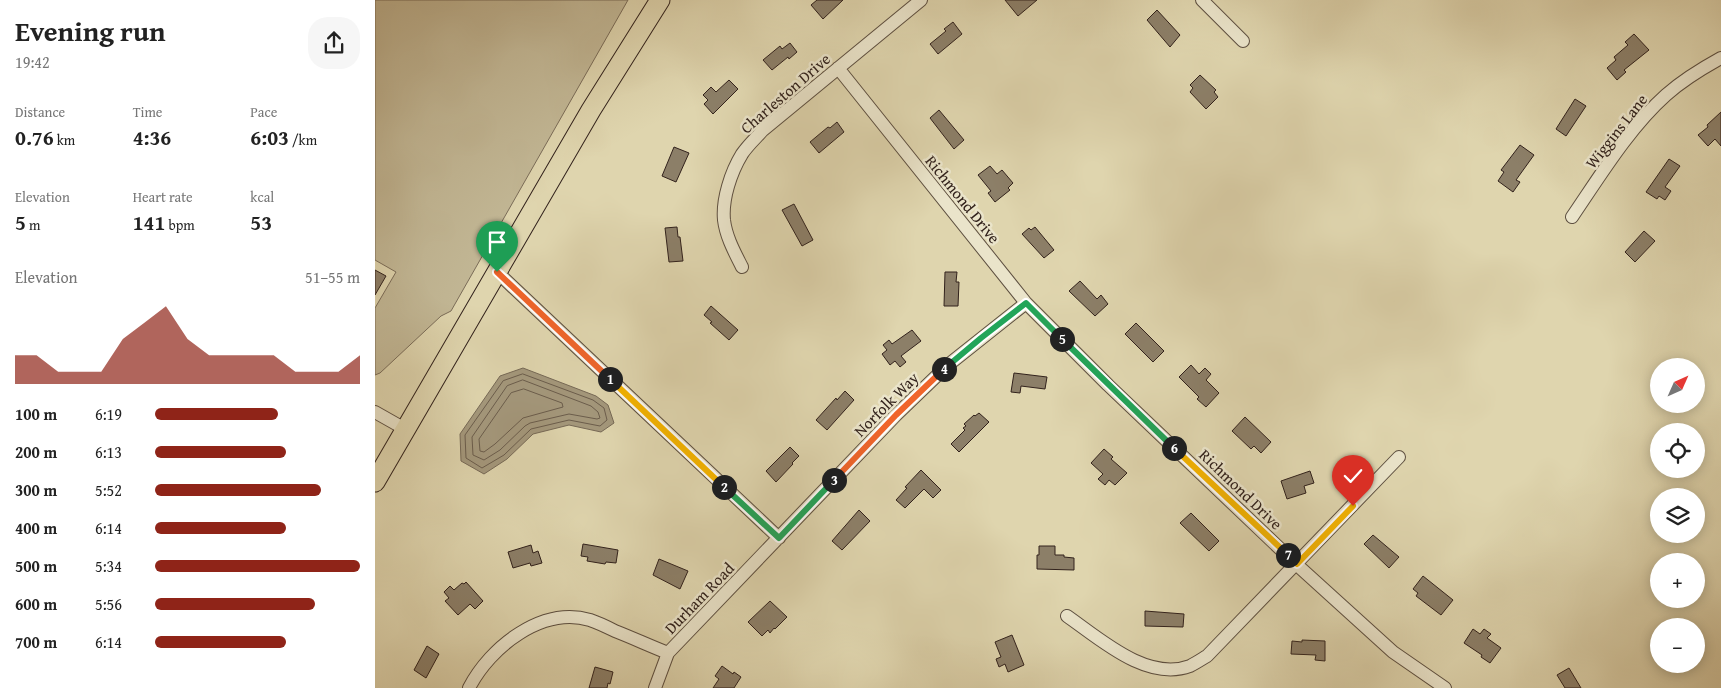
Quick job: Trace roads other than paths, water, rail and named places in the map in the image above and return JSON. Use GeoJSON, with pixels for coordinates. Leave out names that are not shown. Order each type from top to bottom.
{"type":"FeatureCollection","features":[{"type":"Feature","properties":{"kind":"highway"},"geometry":{"type":"LineString","coordinates":[[375,482],[591,110],[660,0]]}},
{"type":"Feature","properties":{"kind":"street","name":"Charleston Drive"},"geometry":{"type":"LineString","coordinates":[[742,267],[731,246],[724,221],[724,205],[730,179],[742,154],[763,130],[921,0]]}},
{"type":"Feature","properties":{"kind":"street"},"geometry":{"type":"LineString","coordinates":[[1202,0],[1243,41]]}},
{"type":"Feature","properties":{"kind":"street","name":"Wiggins Lane"},"geometry":{"type":"LineString","coordinates":[[1571,217],[1631,133],[1665,96],[1692,75],[1721,58]]}},
{"type":"Feature","properties":{"kind":"street","name":"Richmond Drive"},"geometry":{"type":"LineString","coordinates":[[837,68],[1026,303],[1115,392],[1297,564],[1393,652],[1445,688]]}},
{"type":"Feature","properties":{"kind":"street"},"geometry":{"type":"LineString","coordinates":[[497,272],[779,538]]}},
{"type":"Feature","properties":{"kind":"street","name":"Norfolk Way"},"geometry":{"type":"LineString","coordinates":[[779,538],[896,415],[949,365],[1026,303]]}},
{"type":"Feature","properties":{"kind":"street"},"geometry":{"type":"LineString","coordinates":[[375,412],[405,429]]}},
{"type":"Feature","properties":{"kind":"street"},"geometry":{"type":"LineString","coordinates":[[1067,616],[1123,655],[1143,665],[1175,669],[1191,666],[1207,656],[1399,457]]}},
{"type":"Feature","properties":{"kind":"street","name":"Durham Road"},"geometry":{"type":"LineString","coordinates":[[655,688],[668,653],[779,538]]}},
{"type":"Feature","properties":{"kind":"street"},"geometry":{"type":"LineString","coordinates":[[469,688],[494,652],[512,637],[547,621],[557,619],[589,620],[668,653]]}},
{"type":"Feature","properties":{"kind":"water"},"geometry":{"type":"Polygon","coordinates":[[[523,368],[596,396],[608,405],[614,423],[601,432],[569,425],[533,434],[507,459],[484,474],[461,461],[460,434],[500,376],[523,368]]]}}]}
